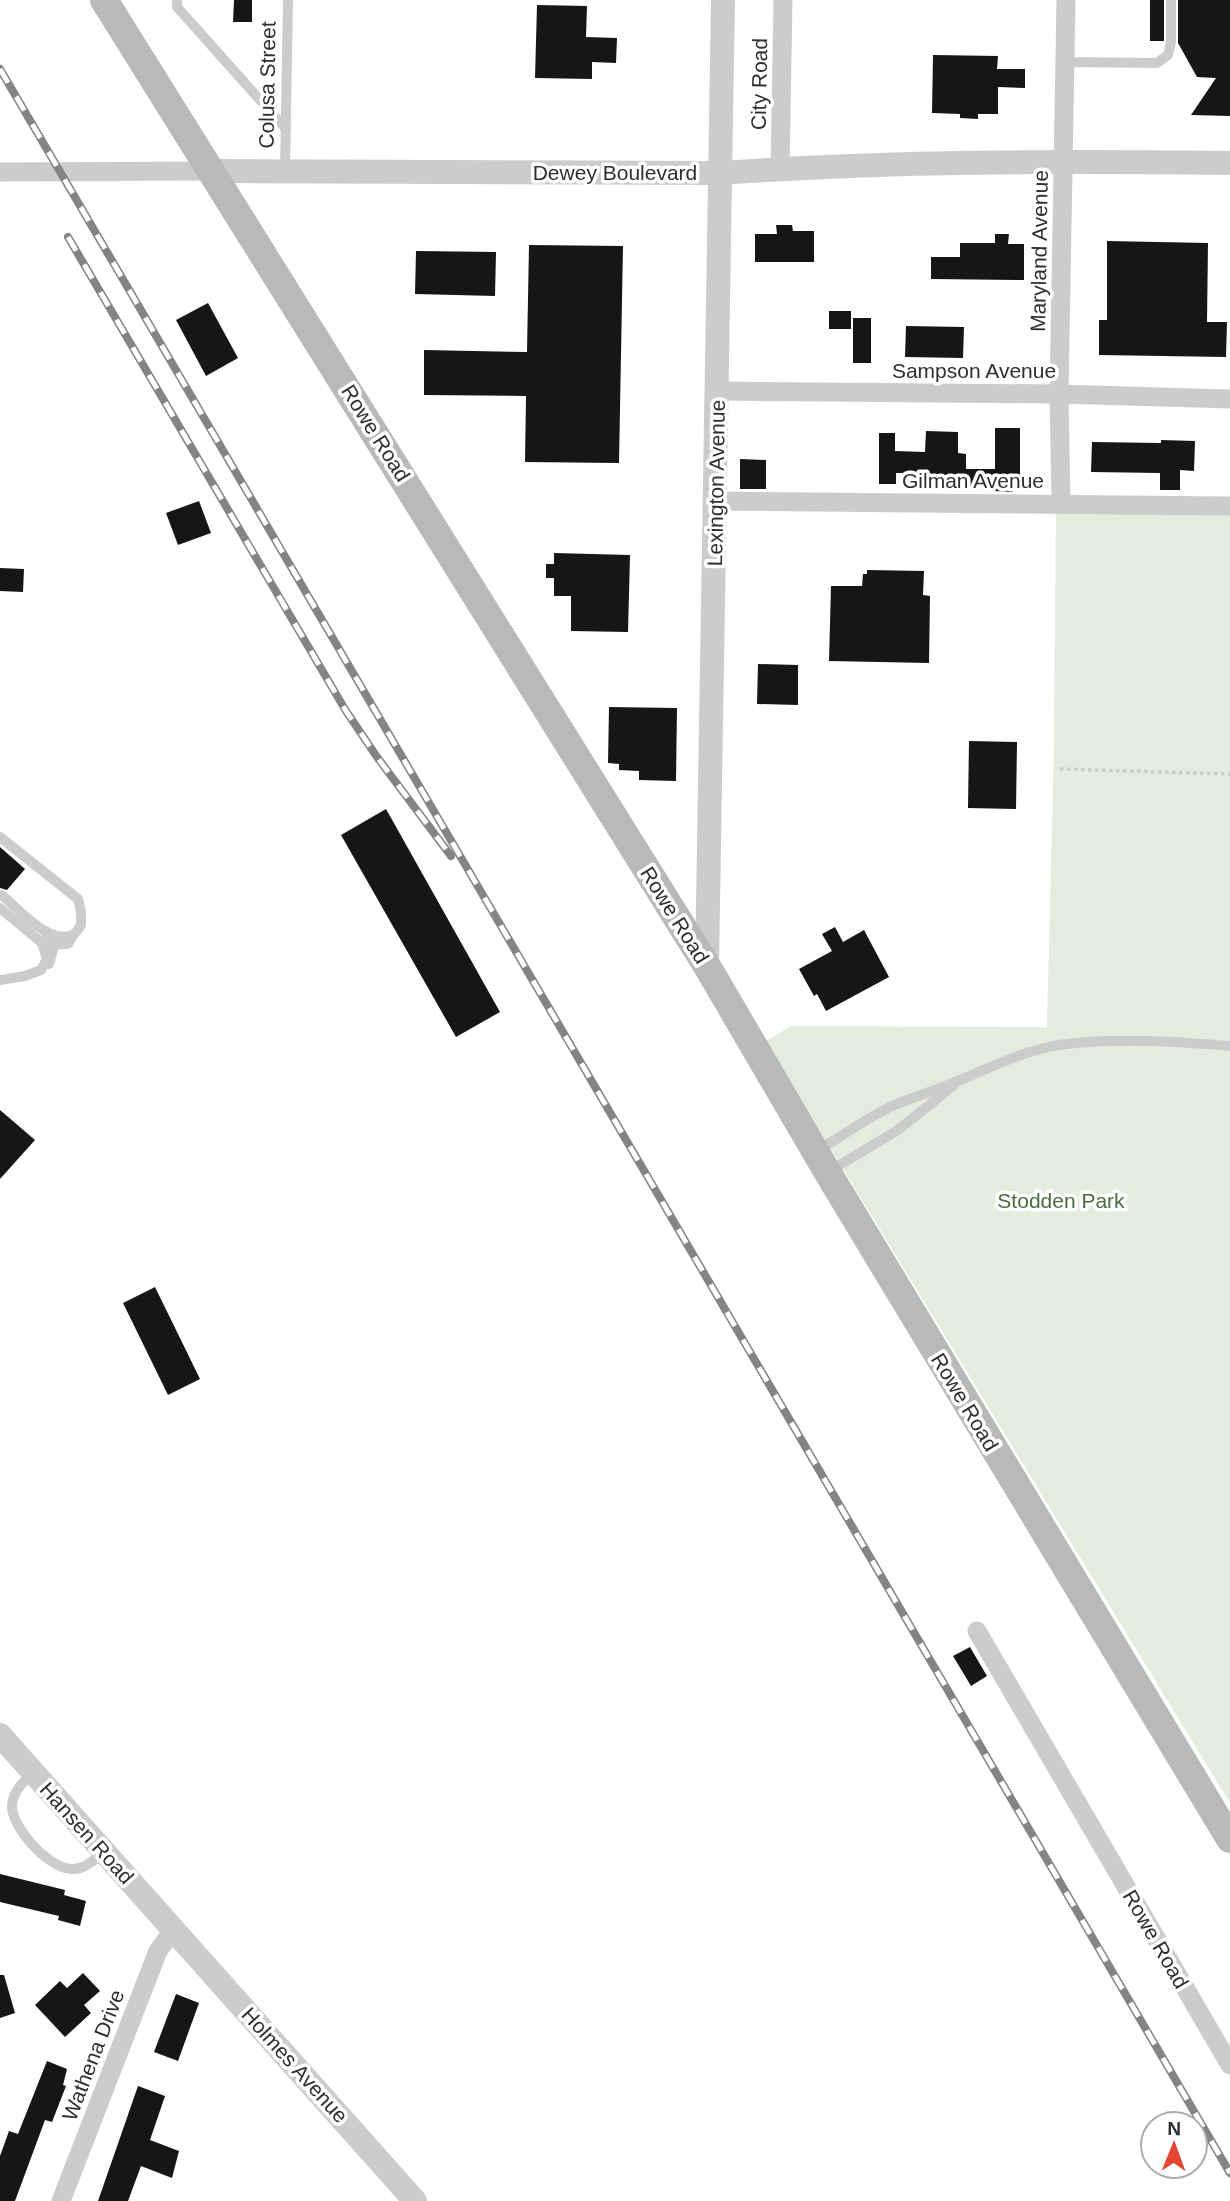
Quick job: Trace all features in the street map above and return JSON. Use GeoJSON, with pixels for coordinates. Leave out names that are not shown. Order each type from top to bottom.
{"type":"FeatureCollection","features":[{"type":"Feature","properties":{"kind":"main road","name":"Rowe Road"},"geometry":{"type":"LineString","coordinates":[[104,0],[708,966],[821,1162],[1230,1839]]}},
{"type":"Feature","properties":{"kind":"street","name":"Lexington Avenue"},"geometry":{"type":"LineString","coordinates":[[708,966],[723,0]]}},
{"type":"Feature","properties":{"kind":"street","name":"City Road"},"geometry":{"type":"LineString","coordinates":[[780,169],[783,0]]}},
{"type":"Feature","properties":{"kind":"street","name":"Maryland Avenue"},"geometry":{"type":"LineString","coordinates":[[1061,503],[1059,394],[1066,0]]}},
{"type":"Feature","properties":{"kind":"street","name":"Dewey Boulevard"},"geometry":{"type":"LineString","coordinates":[[0,172],[285,170],[720,173],[1063,161],[1230,163]]}},
{"type":"Feature","properties":{"kind":"street","name":"Sampson Avenue"},"geometry":{"type":"LineString","coordinates":[[718,391],[1059,394],[1230,399]]}},
{"type":"Feature","properties":{"kind":"street","name":"Gilman Avenue"},"geometry":{"type":"LineString","coordinates":[[715,501],[1230,506]]}},
{"type":"Feature","properties":{"kind":"street","name":"Rowe Road"},"geometry":{"type":"LineString","coordinates":[[977,1631],[1230,2065]]}},
{"type":"Feature","properties":{"kind":"street","name":"Hansen Road"},"geometry":{"type":"LineString","coordinates":[[0,1735],[174,1929]]}},
{"type":"Feature","properties":{"kind":"street","name":"Holmes Avenue"},"geometry":{"type":"LineString","coordinates":[[174,1929],[412,2200]]}},
{"type":"Feature","properties":{"kind":"street","name":"Wathena Drive"},"geometry":{"type":"LineString","coordinates":[[61,2201],[158,1951],[174,1929]]}},
{"type":"Feature","properties":{"kind":"lane","name":"Colusa Street"},"geometry":{"type":"LineString","coordinates":[[285,170],[288,0]]}},
{"type":"Feature","properties":{"kind":"lane"},"geometry":{"type":"LineString","coordinates":[[1065,62],[1157,63],[1168,55],[1171,41],[1171,0]]}},
{"type":"Feature","properties":{"kind":"lane"},"geometry":{"type":"LineString","coordinates":[[175,2],[286,129]]}},
{"type":"Feature","properties":{"kind":"lane"},"geometry":{"type":"LineString","coordinates":[[0,837],[78,899],[82,925],[68,944],[54,946],[42,943],[0,908]]}},
{"type":"Feature","properties":{"kind":"lane"},"geometry":{"type":"LineString","coordinates":[[0,980],[41,970],[51,962],[54,946],[46,933],[2,895]]}},
{"type":"Feature","properties":{"kind":"lane"},"geometry":{"type":"LineString","coordinates":[[46,933],[58,937],[74,934]]}},
{"type":"Feature","properties":{"kind":"lane"},"geometry":{"type":"LineString","coordinates":[[41,970],[47,959],[42,943]]}},
{"type":"Feature","properties":{"kind":"lane"},"geometry":{"type":"LineString","coordinates":[[821,1162],[890,1107],[1012,1056],[1075,1043],[1230,1046]]}},
{"type":"Feature","properties":{"kind":"lane"},"geometry":{"type":"LineString","coordinates":[[821,1162],[898,1130],[960,1080]]}},
{"type":"Feature","properties":{"kind":"lane"},"geometry":{"type":"LineString","coordinates":[[33,1773],[17,1790],[12,1805],[17,1822],[39,1854],[70,1869],[84,1868],[104,1853]]}},
{"type":"Feature","properties":{"kind":"path"},"geometry":{"type":"LineString","coordinates":[[1060,769],[1230,774]]}},
{"type":"Feature","properties":{"kind":"green space","name":"Stodden Park"},"geometry":{"type":"Polygon","coordinates":[[[1056,511],[1230,514],[1230,1803],[765,1041],[792,1026],[1047,1027],[1056,511]]]}},
{"type":"Feature","properties":{"kind":"building"},"geometry":{"type":"Polygon","coordinates":[[[234,0],[252,0],[252,22],[233,22],[234,0]]]}},
{"type":"Feature","properties":{"kind":"building"},"geometry":{"type":"Polygon","coordinates":[[[1150,0],[1164,0],[1164,41],[1150,41],[1150,0]]]}},
{"type":"Feature","properties":{"kind":"building"},"geometry":{"type":"Polygon","coordinates":[[[1178,0],[1230,0],[1230,116],[1191,115],[1216,78],[1197,77],[1178,43],[1178,0]]]}},
{"type":"Feature","properties":{"kind":"building"},"geometry":{"type":"Polygon","coordinates":[[[537,5],[587,6],[586,37],[617,38],[616,63],[592,62],[592,79],[535,78],[537,5]]]}},
{"type":"Feature","properties":{"kind":"building"},"geometry":{"type":"Polygon","coordinates":[[[933,55],[998,56],[997,69],[1025,69],[1025,88],[998,87],[998,114],[978,114],[978,119],[960,118],[960,114],[932,113],[933,55]]]}},
{"type":"Feature","properties":{"kind":"building"},"geometry":{"type":"Polygon","coordinates":[[[776,225],[792,225],[793,231],[814,231],[814,262],[755,262],[755,234],[777,234],[776,225]]]}},
{"type":"Feature","properties":{"kind":"building"},"geometry":{"type":"Polygon","coordinates":[[[995,234],[1009,234],[1008,244],[1024,244],[1024,280],[931,279],[931,257],[960,257],[960,243],[995,243],[995,234]]]}},
{"type":"Feature","properties":{"kind":"building"},"geometry":{"type":"Polygon","coordinates":[[[1107,241],[1208,243],[1207,322],[1227,322],[1226,357],[1099,355],[1099,320],[1107,320],[1107,241]]]}},
{"type":"Feature","properties":{"kind":"building"},"geometry":{"type":"Polygon","coordinates":[[[529,245],[623,246],[619,463],[525,462],[526,396],[424,395],[424,350],[527,352],[529,245]]]}},
{"type":"Feature","properties":{"kind":"building"},"geometry":{"type":"Polygon","coordinates":[[[416,251],[496,252],[495,296],[415,294],[416,251]]]}},
{"type":"Feature","properties":{"kind":"building"},"geometry":{"type":"Polygon","coordinates":[[[208,303],[238,358],[206,376],[176,320],[208,303]]]}},
{"type":"Feature","properties":{"kind":"building"},"geometry":{"type":"Polygon","coordinates":[[[829,311],[851,311],[851,329],[829,329],[829,311]]]}},
{"type":"Feature","properties":{"kind":"building"},"geometry":{"type":"Polygon","coordinates":[[[853,318],[871,318],[871,363],[853,363],[853,318]]]}},
{"type":"Feature","properties":{"kind":"building"},"geometry":{"type":"Polygon","coordinates":[[[906,326],[964,327],[963,358],[905,357],[906,326]]]}},
{"type":"Feature","properties":{"kind":"building"},"geometry":{"type":"Polygon","coordinates":[[[995,428],[1020,428],[1020,486],[1013,487],[1013,492],[994,491],[994,486],[925,485],[925,473],[896,473],[896,484],[879,484],[879,433],[895,433],[895,451],[925,452],[926,431],[958,432],[958,453],[966,454],[966,469],[995,469],[995,428]]]}},
{"type":"Feature","properties":{"kind":"building"},"geometry":{"type":"Polygon","coordinates":[[[1161,440],[1195,441],[1194,471],[1180,470],[1180,490],[1160,490],[1160,473],[1091,472],[1092,442],[1161,443],[1161,440]]]}},
{"type":"Feature","properties":{"kind":"building"},"geometry":{"type":"Polygon","coordinates":[[[740,459],[766,460],[766,489],[740,489],[740,459]]]}},
{"type":"Feature","properties":{"kind":"building"},"geometry":{"type":"Polygon","coordinates":[[[199,501],[211,533],[178,545],[166,513],[199,501]]]}},
{"type":"Feature","properties":{"kind":"building"},"geometry":{"type":"Polygon","coordinates":[[[554,553],[630,555],[628,632],[571,631],[571,596],[554,596],[554,578],[546,578],[546,564],[554,564],[554,553]]]}},
{"type":"Feature","properties":{"kind":"building"},"geometry":{"type":"Polygon","coordinates":[[[0,568],[24,569],[23,592],[0,591],[0,568]]]}},
{"type":"Feature","properties":{"kind":"building"},"geometry":{"type":"Polygon","coordinates":[[[867,570],[924,571],[923,595],[930,596],[929,663],[829,661],[831,586],[862,586],[863,574],[867,574],[867,570]]]}},
{"type":"Feature","properties":{"kind":"building"},"geometry":{"type":"Polygon","coordinates":[[[758,664],[798,665],[798,705],[757,704],[758,664]]]}},
{"type":"Feature","properties":{"kind":"building"},"geometry":{"type":"Polygon","coordinates":[[[609,707],[677,708],[676,781],[639,780],[639,771],[619,770],[619,764],[608,763],[609,707]]]}},
{"type":"Feature","properties":{"kind":"building"},"geometry":{"type":"Polygon","coordinates":[[[969,741],[1017,742],[1016,809],[968,808],[969,741]]]}},
{"type":"Feature","properties":{"kind":"building"},"geometry":{"type":"Polygon","coordinates":[[[386,809],[500,1012],[456,1037],[341,835],[386,809]]]}},
{"type":"Feature","properties":{"kind":"building"},"geometry":{"type":"Polygon","coordinates":[[[0,847],[25,869],[7,890],[0,888],[0,847]]]}},
{"type":"Feature","properties":{"kind":"building"},"geometry":{"type":"Polygon","coordinates":[[[835,927],[843,942],[864,930],[889,977],[826,1011],[799,969],[832,951],[822,934],[835,927]]]}},
{"type":"Feature","properties":{"kind":"building"},"geometry":{"type":"Polygon","coordinates":[[[0,1110],[35,1140],[0,1179],[0,1110]]]}},
{"type":"Feature","properties":{"kind":"building"},"geometry":{"type":"Polygon","coordinates":[[[155,1287],[200,1379],[168,1395],[123,1303],[155,1287]]]}},
{"type":"Feature","properties":{"kind":"building"},"geometry":{"type":"Polygon","coordinates":[[[970,1647],[987,1676],[971,1686],[953,1656],[970,1647]]]}},
{"type":"Feature","properties":{"kind":"building"},"geometry":{"type":"Polygon","coordinates":[[[0,1874],[65,1890],[64,1895],[86,1901],[80,1926],[58,1920],[59,1916],[0,1902],[0,1874]]]}},
{"type":"Feature","properties":{"kind":"building"},"geometry":{"type":"Polygon","coordinates":[[[83,1973],[100,1991],[84,2005],[91,2013],[65,2037],[35,2005],[60,1981],[67,1988],[83,1973]]]}},
{"type":"Feature","properties":{"kind":"building"},"geometry":{"type":"Polygon","coordinates":[[[0,1975],[4,1975],[15,2013],[0,2018],[0,1975]]]}},
{"type":"Feature","properties":{"kind":"building"},"geometry":{"type":"Polygon","coordinates":[[[176,1994],[199,2003],[178,2061],[154,2052],[176,1994]]]}},
{"type":"Feature","properties":{"kind":"building"},"geometry":{"type":"Polygon","coordinates":[[[47,2061],[67,2069],[63,2085],[66,2086],[52,2122],[45,2120],[15,2201],[0,2201],[0,2156],[9,2131],[18,2134],[47,2061]]]}},
{"type":"Feature","properties":{"kind":"building"},"geometry":{"type":"Polygon","coordinates":[[[138,2086],[165,2096],[150,2140],[179,2151],[172,2178],[141,2166],[128,2201],[98,2201],[138,2086]]]}},
{"type":"Feature","properties":{"kind":"railway"},"geometry":{"type":"LineString","coordinates":[[0,69],[1230,2173]]}},
{"type":"Feature","properties":{"kind":"railway"},"geometry":{"type":"LineString","coordinates":[[68,237],[346,711],[451,856]]}}]}
